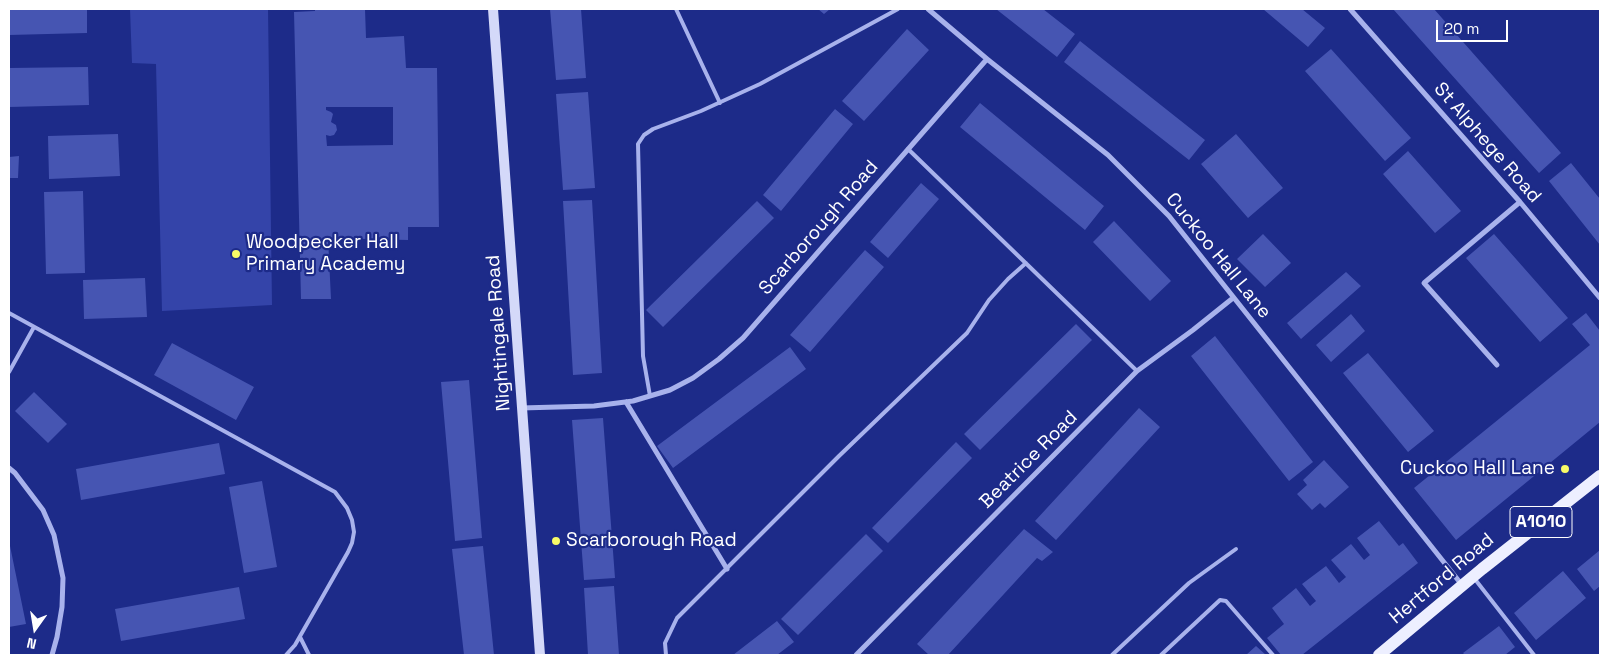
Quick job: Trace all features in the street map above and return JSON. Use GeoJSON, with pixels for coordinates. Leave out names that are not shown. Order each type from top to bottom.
{"type":"FeatureCollection","features":[{"type":"Feature","properties":{"kind":"main road","name":"Nightingale Road"},"geometry":{"type":"LineString","coordinates":[[493,9],[540,655]]}},
{"type":"Feature","properties":{"kind":"main road","name":"Hertford Road"},"geometry":{"type":"LineString","coordinates":[[1379,655],[1463,585],[1600,476]]}},
{"type":"Feature","properties":{"kind":"street","name":"Cuckoo Hall Lane"},"geometry":{"type":"LineString","coordinates":[[928,9],[987,59],[1108,155],[1169,216],[1463,585]]}},
{"type":"Feature","properties":{"kind":"street","name":"St Alphege Road"},"geometry":{"type":"LineString","coordinates":[[1350,9],[1520,202],[1600,298]]}},
{"type":"Feature","properties":{"kind":"street","name":"Scarborough Road"},"geometry":{"type":"LineString","coordinates":[[521,408],[594,406],[626,402],[670,390],[693,378],[743,338],[987,59]]}},
{"type":"Feature","properties":{"kind":"street"},"geometry":{"type":"LineString","coordinates":[[1497,365],[1424,283],[1520,202]]}},
{"type":"Feature","properties":{"kind":"street","name":"Beatrice Road"},"geometry":{"type":"LineString","coordinates":[[856,655],[1137,371],[1194,330],[1233,298]]}},
{"type":"Feature","properties":{"kind":"street"},"geometry":{"type":"LineString","coordinates":[[626,402],[727,569]]}},
{"type":"Feature","properties":{"kind":"street"},"geometry":{"type":"LineString","coordinates":[[9,468],[15,473],[43,510],[54,534],[64,578],[62,607],[52,655]]}},
{"type":"Feature","properties":{"kind":"lane"},"geometry":{"type":"LineString","coordinates":[[676,9],[720,103]]}},
{"type":"Feature","properties":{"kind":"lane"},"geometry":{"type":"LineString","coordinates":[[650,396],[643,356],[638,144],[644,135],[653,129],[720,103],[760,84],[898,9]]}},
{"type":"Feature","properties":{"kind":"lane"},"geometry":{"type":"LineString","coordinates":[[908,149],[1137,371]]}},
{"type":"Feature","properties":{"kind":"lane"},"geometry":{"type":"LineString","coordinates":[[666,655],[665,643],[677,618],[839,456],[968,333],[989,300],[1026,263]]}},
{"type":"Feature","properties":{"kind":"lane"},"geometry":{"type":"LineString","coordinates":[[9,313],[334,492],[347,508],[354,532],[352,543],[296,645],[286,655]]}},
{"type":"Feature","properties":{"kind":"lane"},"geometry":{"type":"LineString","coordinates":[[9,372],[34,327]]}},
{"type":"Feature","properties":{"kind":"lane"},"geometry":{"type":"LineString","coordinates":[[1112,655],[1190,583],[1236,549]]}},
{"type":"Feature","properties":{"kind":"lane"},"geometry":{"type":"LineString","coordinates":[[1473,577],[1534,655]]}},
{"type":"Feature","properties":{"kind":"lane"},"geometry":{"type":"LineString","coordinates":[[1161,655],[1220,600],[1226,601],[1273,655]]}},
{"type":"Feature","properties":{"kind":"lane"},"geometry":{"type":"LineString","coordinates":[[300,637],[309,655]]}},
{"type":"Feature","properties":{"kind":"shaded area"},"geometry":{"type":"Polygon","coordinates":[[[130,9],[268,9],[272,305],[162,311],[156,64],[132,63],[130,9]]]}},
{"type":"Feature","properties":{"kind":"building"},"geometry":{"type":"Polygon","coordinates":[[[9,9],[87,9],[87,33],[9,35],[9,9]]]}},
{"type":"Feature","properties":{"kind":"building"},"geometry":{"type":"Polygon","coordinates":[[[315,9],[365,9],[366,38],[404,36],[406,68],[437,68],[439,227],[408,227],[408,240],[328,238],[331,299],[301,299],[294,12],[315,11],[315,9]],[[326,107],[326,110],[333,114],[331,122],[336,125],[337,130],[334,135],[326,135],[327,146],[393,145],[393,107],[326,107]]]}},
{"type":"Feature","properties":{"kind":"building"},"geometry":{"type":"Polygon","coordinates":[[[550,9],[581,9],[586,78],[556,80],[550,9]]]}},
{"type":"Feature","properties":{"kind":"building"},"geometry":{"type":"Polygon","coordinates":[[[818,9],[830,9],[824,14],[818,9]]]}},
{"type":"Feature","properties":{"kind":"building"},"geometry":{"type":"Polygon","coordinates":[[[996,9],[1043,9],[1075,34],[1057,57],[996,9]]]}},
{"type":"Feature","properties":{"kind":"building"},"geometry":{"type":"Polygon","coordinates":[[[1263,9],[1302,9],[1325,28],[1308,47],[1263,9]]]}},
{"type":"Feature","properties":{"kind":"building"},"geometry":{"type":"Polygon","coordinates":[[[1393,9],[1434,9],[1561,153],[1539,173],[1393,9]]]}},
{"type":"Feature","properties":{"kind":"building"},"geometry":{"type":"Polygon","coordinates":[[[907,29],[929,50],[864,121],[842,101],[907,29]]]}},
{"type":"Feature","properties":{"kind":"building"},"geometry":{"type":"Polygon","coordinates":[[[1080,41],[1205,140],[1189,160],[1064,62],[1080,41]]]}},
{"type":"Feature","properties":{"kind":"building"},"geometry":{"type":"Polygon","coordinates":[[[1331,49],[1411,138],[1385,161],[1305,71],[1331,49]]]}},
{"type":"Feature","properties":{"kind":"building"},"geometry":{"type":"Polygon","coordinates":[[[88,67],[89,105],[9,107],[9,68],[88,67]]]}},
{"type":"Feature","properties":{"kind":"building"},"geometry":{"type":"Polygon","coordinates":[[[588,92],[595,188],[563,190],[556,94],[588,92]]]}},
{"type":"Feature","properties":{"kind":"building"},"geometry":{"type":"Polygon","coordinates":[[[980,103],[1104,206],[1085,230],[960,127],[980,103]]]}},
{"type":"Feature","properties":{"kind":"building"},"geometry":{"type":"Polygon","coordinates":[[[835,109],[853,124],[781,211],[763,195],[835,109]]]}},
{"type":"Feature","properties":{"kind":"building"},"geometry":{"type":"Polygon","coordinates":[[[118,134],[120,176],[49,179],[48,136],[118,134]]]}},
{"type":"Feature","properties":{"kind":"building"},"geometry":{"type":"Polygon","coordinates":[[[1236,134],[1283,188],[1248,218],[1201,164],[1236,134]]]}},
{"type":"Feature","properties":{"kind":"building"},"geometry":{"type":"Polygon","coordinates":[[[1408,151],[1461,211],[1435,233],[1383,174],[1408,151]]]}},
{"type":"Feature","properties":{"kind":"building"},"geometry":{"type":"Polygon","coordinates":[[[19,156],[18,178],[9,178],[9,157],[19,156]]]}},
{"type":"Feature","properties":{"kind":"building"},"geometry":{"type":"Polygon","coordinates":[[[1571,163],[1600,199],[1600,245],[1549,181],[1571,163]]]}},
{"type":"Feature","properties":{"kind":"building"},"geometry":{"type":"Polygon","coordinates":[[[921,183],[939,199],[888,258],[870,242],[921,183]]]}},
{"type":"Feature","properties":{"kind":"building"},"geometry":{"type":"Polygon","coordinates":[[[83,191],[85,273],[46,274],[44,192],[83,191]]]}},
{"type":"Feature","properties":{"kind":"building"},"geometry":{"type":"Polygon","coordinates":[[[592,200],[602,373],[573,375],[563,201],[592,200]]]}},
{"type":"Feature","properties":{"kind":"building"},"geometry":{"type":"Polygon","coordinates":[[[757,201],[774,218],[663,327],[646,310],[757,201]]]}},
{"type":"Feature","properties":{"kind":"building"},"geometry":{"type":"Polygon","coordinates":[[[1114,221],[1171,281],[1150,301],[1093,242],[1114,221]]]}},
{"type":"Feature","properties":{"kind":"building"},"geometry":{"type":"Polygon","coordinates":[[[1263,234],[1291,263],[1265,287],[1237,259],[1263,234]]]}},
{"type":"Feature","properties":{"kind":"building"},"geometry":{"type":"Polygon","coordinates":[[[1494,234],[1568,318],[1540,342],[1466,258],[1494,234]]]}},
{"type":"Feature","properties":{"kind":"building"},"geometry":{"type":"Polygon","coordinates":[[[865,250],[884,267],[810,352],[790,335],[865,250]]]}},
{"type":"Feature","properties":{"kind":"building"},"geometry":{"type":"Polygon","coordinates":[[[1346,272],[1361,286],[1301,339],[1287,323],[1346,272]]]}},
{"type":"Feature","properties":{"kind":"building"},"geometry":{"type":"Polygon","coordinates":[[[145,278],[147,317],[84,319],[83,280],[145,278]]]}},
{"type":"Feature","properties":{"kind":"building"},"geometry":{"type":"Polygon","coordinates":[[[1586,313],[1600,331],[1600,422],[1456,540],[1414,488],[1590,345],[1572,324],[1586,313]]]}},
{"type":"Feature","properties":{"kind":"building"},"geometry":{"type":"Polygon","coordinates":[[[1351,314],[1365,331],[1331,362],[1316,345],[1351,314]]]}},
{"type":"Feature","properties":{"kind":"building"},"geometry":{"type":"Polygon","coordinates":[[[1076,324],[1092,340],[980,450],[964,434],[1076,324]]]}},
{"type":"Feature","properties":{"kind":"building"},"geometry":{"type":"Polygon","coordinates":[[[1215,336],[1313,462],[1289,481],[1191,356],[1215,336]]]}},
{"type":"Feature","properties":{"kind":"building"},"geometry":{"type":"Polygon","coordinates":[[[172,343],[254,387],[236,420],[154,375],[172,343]]]}},
{"type":"Feature","properties":{"kind":"building"},"geometry":{"type":"Polygon","coordinates":[[[790,347],[806,369],[673,468],[657,446],[790,347]]]}},
{"type":"Feature","properties":{"kind":"building"},"geometry":{"type":"Polygon","coordinates":[[[1368,353],[1434,431],[1408,452],[1343,373],[1368,353]]]}},
{"type":"Feature","properties":{"kind":"building"},"geometry":{"type":"Polygon","coordinates":[[[469,380],[482,538],[455,541],[441,382],[469,380]]]}},
{"type":"Feature","properties":{"kind":"building"},"geometry":{"type":"Polygon","coordinates":[[[34,392],[67,424],[48,443],[15,411],[34,392]]]}},
{"type":"Feature","properties":{"kind":"building"},"geometry":{"type":"Polygon","coordinates":[[[1139,408],[1160,427],[1056,540],[1035,521],[1139,408]]]}},
{"type":"Feature","properties":{"kind":"building"},"geometry":{"type":"Polygon","coordinates":[[[603,418],[615,578],[584,580],[572,420],[603,418]]]}},
{"type":"Feature","properties":{"kind":"building"},"geometry":{"type":"Polygon","coordinates":[[[956,442],[972,458],[888,543],[872,528],[956,442]]]}},
{"type":"Feature","properties":{"kind":"building"},"geometry":{"type":"Polygon","coordinates":[[[219,443],[225,474],[81,500],[76,469],[219,443]]]}},
{"type":"Feature","properties":{"kind":"building"},"geometry":{"type":"Polygon","coordinates":[[[1324,460],[1349,487],[1325,508],[1320,503],[1312,510],[1297,494],[1307,485],[1303,480],[1324,460]]]}},
{"type":"Feature","properties":{"kind":"building"},"geometry":{"type":"Polygon","coordinates":[[[262,481],[277,567],[244,573],[229,487],[262,481]]]}},
{"type":"Feature","properties":{"kind":"building"},"geometry":{"type":"Polygon","coordinates":[[[1379,521],[1399,546],[1403,543],[1418,563],[1302,655],[1281,655],[1267,638],[1284,624],[1272,608],[1296,588],[1310,606],[1316,601],[1302,584],[1326,566],[1339,583],[1346,577],[1331,560],[1351,544],[1364,560],[1370,555],[1357,538],[1379,521]]]}},
{"type":"Feature","properties":{"kind":"building"},"geometry":{"type":"Polygon","coordinates":[[[1024,529],[1053,552],[1042,561],[1037,558],[948,655],[929,655],[917,644],[1024,529]]]}},
{"type":"Feature","properties":{"kind":"building"},"geometry":{"type":"Polygon","coordinates":[[[866,534],[883,551],[798,635],[781,619],[866,534]]]}},
{"type":"Feature","properties":{"kind":"building"},"geometry":{"type":"Polygon","coordinates":[[[9,541],[26,624],[9,627],[9,541]]]}},
{"type":"Feature","properties":{"kind":"building"},"geometry":{"type":"Polygon","coordinates":[[[483,546],[494,655],[464,655],[452,549],[483,546]]]}},
{"type":"Feature","properties":{"kind":"building"},"geometry":{"type":"Polygon","coordinates":[[[1600,550],[1600,586],[1594,591],[1577,569],[1600,550]]]}},
{"type":"Feature","properties":{"kind":"building"},"geometry":{"type":"Polygon","coordinates":[[[1563,571],[1586,598],[1536,640],[1514,613],[1563,571]]]}},
{"type":"Feature","properties":{"kind":"building"},"geometry":{"type":"Polygon","coordinates":[[[614,586],[619,655],[588,655],[584,588],[614,586]]]}},
{"type":"Feature","properties":{"kind":"building"},"geometry":{"type":"Polygon","coordinates":[[[239,587],[245,619],[121,641],[115,609],[239,587]]]}},
{"type":"Feature","properties":{"kind":"building"},"geometry":{"type":"Polygon","coordinates":[[[777,621],[794,642],[777,655],[733,655],[777,621]]]}},
{"type":"Feature","properties":{"kind":"building"},"geometry":{"type":"Polygon","coordinates":[[[1499,626],[1515,647],[1505,655],[1465,655],[1463,653],[1499,626]]]}},
{"type":"Feature","properties":{"kind":"building"},"geometry":{"type":"Polygon","coordinates":[[[1256,646],[1266,655],[1246,655],[1256,646]]]}},
{"type":"Feature","properties":{"kind":"place","name":"Woodpecker Hall Primary Academy"},"geometry":{"type":"Point","coordinates":[236,254]}},
{"type":"Feature","properties":{"kind":"place","name":"Cuckoo Hall Lane"},"geometry":{"type":"Point","coordinates":[1565,469]}},
{"type":"Feature","properties":{"kind":"place","name":"Scarborough Road"},"geometry":{"type":"Point","coordinates":[556,541]}}]}
